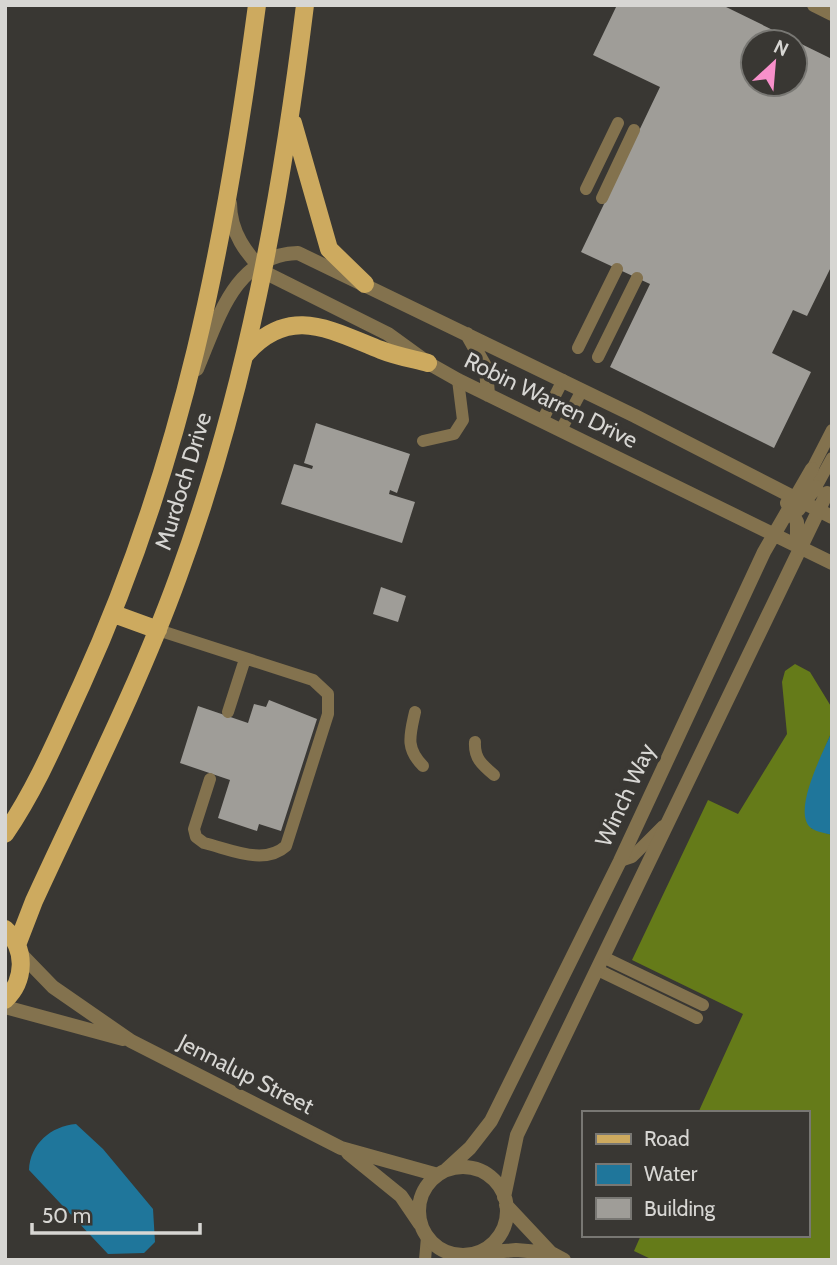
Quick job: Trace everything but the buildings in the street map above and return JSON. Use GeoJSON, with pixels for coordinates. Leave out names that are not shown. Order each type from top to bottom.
{"type":"FeatureCollection","features":[{"type":"Feature","properties":{"kind":"main road","name":"Murdoch Drive"},"geometry":{"type":"LineString","coordinates":[[5,834],[32,794],[114,614],[152,506],[187,391],[213,286],[230,194],[257,5]]}},
{"type":"Feature","properties":{"kind":"main road","name":"Murdoch Drive"},"geometry":{"type":"LineString","coordinates":[[5,1000],[19,981],[19,949],[158,630],[202,507],[245,355],[291,117],[305,5]]}},
{"type":"Feature","properties":{"kind":"main road"},"geometry":{"type":"LineString","coordinates":[[291,117],[329,248],[365,284]]}},
{"type":"Feature","properties":{"kind":"main road"},"geometry":{"type":"LineString","coordinates":[[245,355],[268,333],[290,325],[311,325],[330,328],[382,351],[428,363]]}},
{"type":"Feature","properties":{"kind":"main road"},"geometry":{"type":"LineString","coordinates":[[114,614],[158,630]]}},
{"type":"Feature","properties":{"kind":"main road"},"geometry":{"type":"LineString","coordinates":[[5,929],[19,949]]}},
{"type":"Feature","properties":{"kind":"street"},"geometry":{"type":"LineString","coordinates":[[814,5],[832,14]]}},
{"type":"Feature","properties":{"kind":"street","name":"Robin Warren Drive"},"geometry":{"type":"LineString","coordinates":[[230,194],[230,209],[238,238],[262,265],[388,334],[428,363],[458,380],[830,562]]}},
{"type":"Feature","properties":{"kind":"street","name":"Robin Warren Drive"},"geometry":{"type":"LineString","coordinates":[[262,265],[285,254],[298,253],[563,380],[765,484],[807,514],[816,551],[830,562]]}},
{"type":"Feature","properties":{"kind":"street"},"geometry":{"type":"LineString","coordinates":[[187,391],[230,294],[244,274],[262,265]]}},
{"type":"Feature","properties":{"kind":"street"},"geometry":{"type":"LineString","coordinates":[[467,334],[486,368],[488,395]]}},
{"type":"Feature","properties":{"kind":"street"},"geometry":{"type":"LineString","coordinates":[[765,484],[783,487],[793,485],[812,469]]}},
{"type":"Feature","properties":{"kind":"street","name":"Winch Way"},"geometry":{"type":"LineString","coordinates":[[442,1172],[470,1149],[491,1121],[620,861],[764,552],[776,536],[807,514],[812,469]]}},
{"type":"Feature","properties":{"kind":"street"},"geometry":{"type":"LineString","coordinates":[[466,1256],[491,1245],[502,1231],[517,1135],[791,565],[807,514],[825,488]]}},
{"type":"Feature","properties":{"kind":"street"},"geometry":{"type":"LineString","coordinates":[[751,524],[807,514]]}},
{"type":"Feature","properties":{"kind":"street"},"geometry":{"type":"LineString","coordinates":[[751,524],[763,537],[764,552]]}},
{"type":"Feature","properties":{"kind":"street"},"geometry":{"type":"LineString","coordinates":[[791,565],[811,557],[830,562]]}},
{"type":"Feature","properties":{"kind":"street","name":"Jennalup Street"},"geometry":{"type":"LineString","coordinates":[[19,949],[52,987],[131,1041],[341,1148],[401,1196],[439,1248],[466,1256],[516,1250],[558,1257]]}},
{"type":"Feature","properties":{"kind":"street","name":"Jennalup Street"},"geometry":{"type":"LineString","coordinates":[[5,1007],[131,1041]]}},
{"type":"Feature","properties":{"kind":"street","name":"Jennalup Street"},"geometry":{"type":"LineString","coordinates":[[341,1148],[442,1172],[462,1167],[477,1170],[491,1178],[505,1201],[558,1257]]}},
{"type":"Feature","properties":{"kind":"street"},"geometry":{"type":"LineString","coordinates":[[424,1231],[420,1199],[442,1172]]}},
{"type":"Feature","properties":{"kind":"lane"},"geometry":{"type":"LineString","coordinates":[[586,189],[618,122]]}},
{"type":"Feature","properties":{"kind":"lane"},"geometry":{"type":"LineString","coordinates":[[602,198],[634,130]]}},
{"type":"Feature","properties":{"kind":"lane"},"geometry":{"type":"LineString","coordinates":[[579,348],[617,269]]}},
{"type":"Feature","properties":{"kind":"lane"},"geometry":{"type":"LineString","coordinates":[[598,357],[637,278]]}},
{"type":"Feature","properties":{"kind":"lane"},"geometry":{"type":"LineString","coordinates":[[424,441],[454,434],[463,420],[458,380]]}},
{"type":"Feature","properties":{"kind":"lane"},"geometry":{"type":"LineString","coordinates":[[542,421],[563,380]]}},
{"type":"Feature","properties":{"kind":"lane"},"geometry":{"type":"LineString","coordinates":[[561,430],[582,390]]}},
{"type":"Feature","properties":{"kind":"lane","name":"Winch Way"},"geometry":{"type":"LineString","coordinates":[[812,469],[832,430]]}},
{"type":"Feature","properties":{"kind":"lane"},"geometry":{"type":"LineString","coordinates":[[825,488],[832,458]]}},
{"type":"Feature","properties":{"kind":"lane"},"geometry":{"type":"LineString","coordinates":[[158,630],[313,680],[328,694],[328,714],[286,846],[276,855],[263,858],[204,843],[196,837],[194,829],[210,779]]}},
{"type":"Feature","properties":{"kind":"lane"},"geometry":{"type":"LineString","coordinates":[[228,712],[245,659]]}},
{"type":"Feature","properties":{"kind":"lane"},"geometry":{"type":"LineString","coordinates":[[415,712],[409,741],[412,755],[423,766]]}},
{"type":"Feature","properties":{"kind":"lane"},"geometry":{"type":"LineString","coordinates":[[475,742],[474,752],[481,764],[494,775]]}},
{"type":"Feature","properties":{"kind":"lane"},"geometry":{"type":"LineString","coordinates":[[641,880],[629,842],[670,818]]}},
{"type":"Feature","properties":{"kind":"lane"},"geometry":{"type":"LineString","coordinates":[[603,957],[703,1005]]}},
{"type":"Feature","properties":{"kind":"lane"},"geometry":{"type":"LineString","coordinates":[[602,972],[651,1003],[697,1018]]}},
{"type":"Feature","properties":{"kind":"lane"},"geometry":{"type":"LineString","coordinates":[[424,1231],[425,1260]]}},
{"type":"Feature","properties":{"kind":"green space"},"geometry":{"type":"Polygon","coordinates":[[[795,664],[810,672],[832,708],[832,731],[815,772],[811,828],[832,835],[832,1260],[653,1260],[634,1251],[640,1237],[809,1237],[809,1111],[699,1111],[743,1014],[632,960],[708,800],[738,814],[787,734],[782,682],[785,671],[795,664]]]}},
{"type":"Feature","properties":{"kind":"water"},"geometry":{"type":"Polygon","coordinates":[[[832,731],[832,835],[811,828],[806,820],[805,809],[811,781],[832,731]]]}},
{"type":"Feature","properties":{"kind":"water"},"geometry":{"type":"Polygon","coordinates":[[[76,1124],[103,1149],[153,1209],[155,1242],[144,1253],[108,1254],[29,1170],[33,1152],[44,1138],[58,1128],[76,1124]]]}}]}
